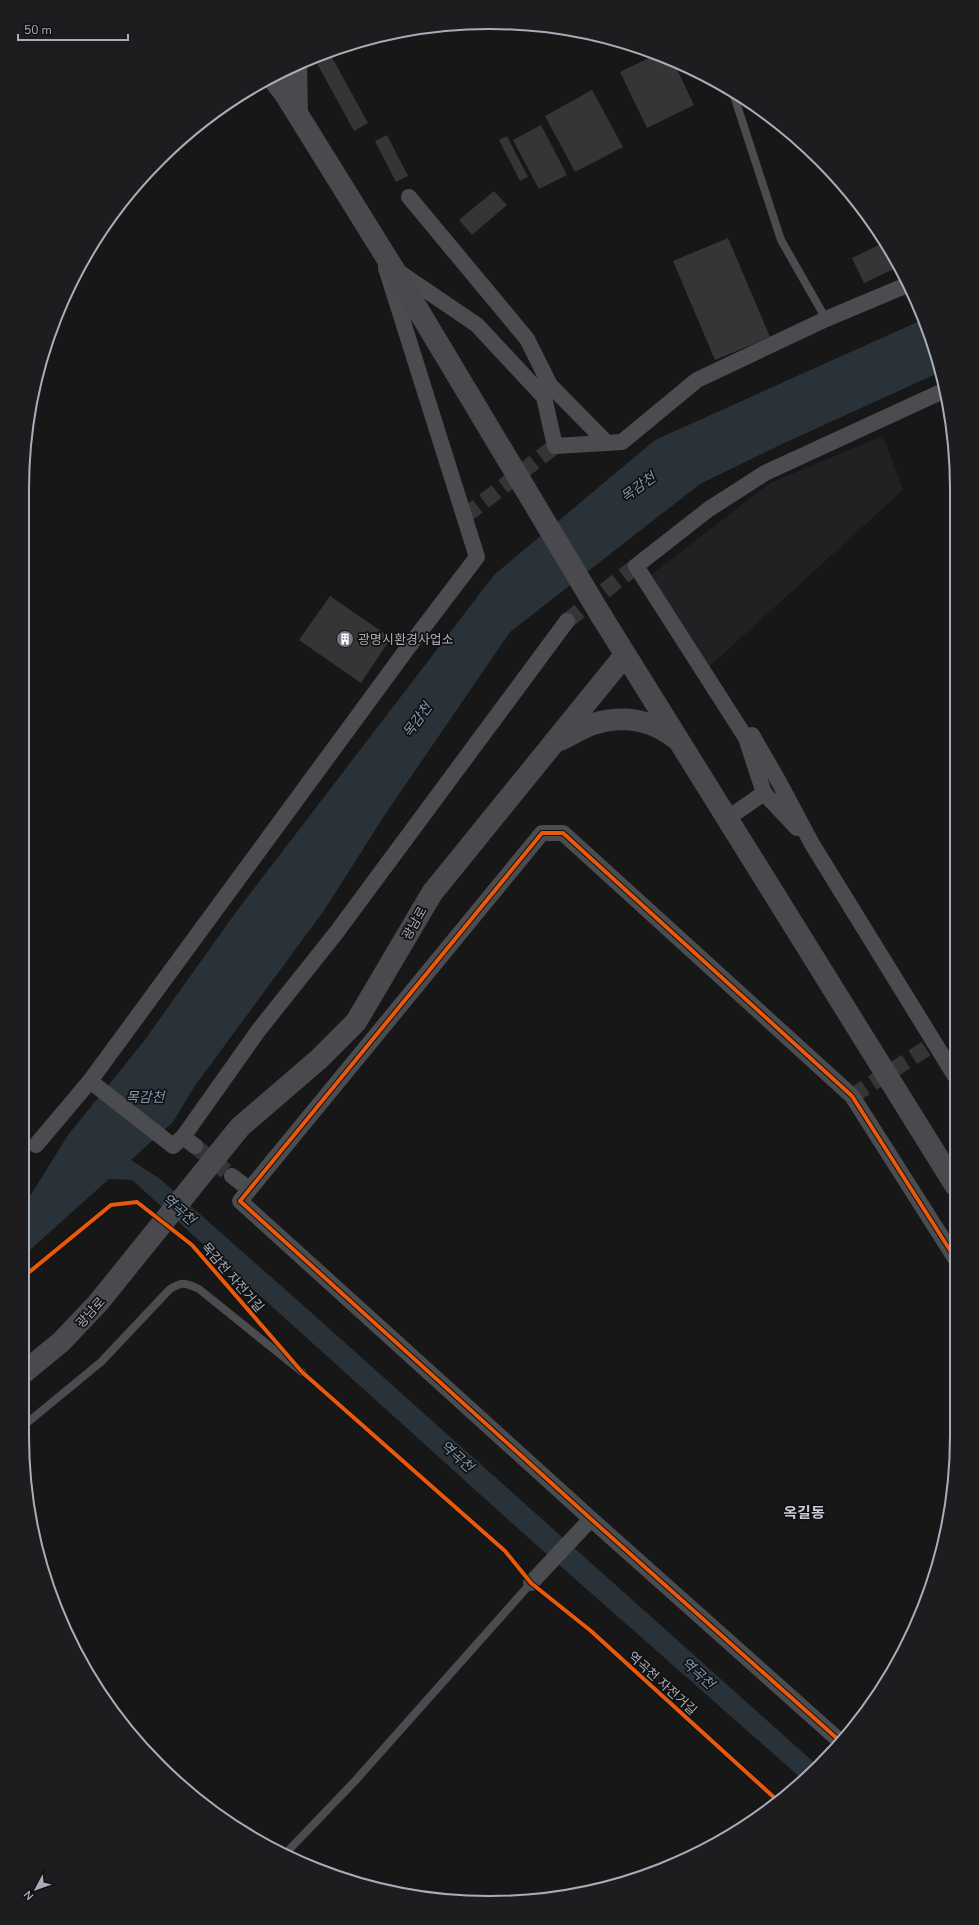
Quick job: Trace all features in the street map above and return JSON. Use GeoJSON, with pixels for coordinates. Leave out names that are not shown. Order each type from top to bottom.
{"type":"FeatureCollection","features":[{"type":"Feature","properties":{"kind":"main road"},"geometry":{"type":"LineString","coordinates":[[296,72],[297,113]]}},
{"type":"Feature","properties":{"kind":"main road"},"geometry":{"type":"LineString","coordinates":[[277,82],[394,268],[625,655],[682,744],[950,1177]]}},
{"type":"Feature","properties":{"kind":"main road","name":"광남로"},"geometry":{"type":"LineString","coordinates":[[29,1369],[41,1360],[79,1324],[149,1242],[240,1127],[319,1059],[356,1022],[432,892],[625,655]]}},
{"type":"Feature","properties":{"kind":"main road"},"geometry":{"type":"LineString","coordinates":[[554,743],[593,724],[624,720],[640,720],[654,724],[682,744]]}},
{"type":"Feature","properties":{"kind":"street"},"geometry":{"type":"LineString","coordinates":[[409,197],[527,338],[550,386],[607,443]]}},
{"type":"Feature","properties":{"kind":"street"},"geometry":{"type":"LineString","coordinates":[[36,1145],[90,1081],[406,649],[477,557],[378,244]]}},
{"type":"Feature","properties":{"kind":"street"},"geometry":{"type":"LineString","coordinates":[[394,268],[477,325],[544,397],[555,446],[622,442],[697,380],[826,319],[903,286]]}},
{"type":"Feature","properties":{"kind":"street"},"geometry":{"type":"LineString","coordinates":[[530,382],[550,386]]}},
{"type":"Feature","properties":{"kind":"street"},"geometry":{"type":"LineString","coordinates":[[812,844],[764,793],[746,738],[636,566],[709,509],[765,474],[939,393]]}},
{"type":"Feature","properties":{"kind":"street"},"geometry":{"type":"LineString","coordinates":[[90,1081],[184,1143],[258,1031],[336,933],[567,621]]}},
{"type":"Feature","properties":{"kind":"street"},"geometry":{"type":"LineString","coordinates":[[730,713],[754,738],[812,844],[950,1068]]}},
{"type":"Feature","properties":{"kind":"street"},"geometry":{"type":"LineString","coordinates":[[728,818],[764,793]]}},
{"type":"Feature","properties":{"kind":"street"},"geometry":{"type":"LineString","coordinates":[[837,1738],[240,1201],[542,833],[563,833],[852,1096],[950,1250]]}},
{"type":"Feature","properties":{"kind":"street"},"geometry":{"type":"LineString","coordinates":[[232,1176],[249,1190]]}},
{"type":"Feature","properties":{"kind":"street"},"geometry":{"type":"LineString","coordinates":[[531,1583],[592,1519]]}},
{"type":"Feature","properties":{"kind":"lane"},"geometry":{"type":"LineString","coordinates":[[736,101],[781,240],[826,319]]}},
{"type":"Feature","properties":{"kind":"lane"},"geometry":{"type":"LineString","coordinates":[[29,1421],[101,1362],[169,1290],[177,1284],[186,1283],[199,1289],[302,1372]]}},
{"type":"Feature","properties":{"kind":"lane"},"geometry":{"type":"LineString","coordinates":[[289,1850],[355,1781],[531,1583]]}},
{"type":"Feature","properties":{"kind":"shaded area"},"geometry":{"type":"Polygon","coordinates":[[[883,436],[903,490],[710,666],[651,575],[770,483],[883,436]]]}},
{"type":"Feature","properties":{"kind":"water","name":"목감천"},"geometry":{"type":"Polygon","coordinates":[[[918,322],[926,341],[935,374],[780,445],[700,484],[510,632],[384,816],[325,909],[194,1087],[173,1122],[131,1160],[160,1179],[814,1762],[799,1776],[523,1533],[132,1180],[109,1179],[29,1251],[29,1198],[68,1135],[144,1041],[236,912],[494,575],[655,440],[918,322]]]}},
{"type":"Feature","properties":{"kind":"building"},"geometry":{"type":"Polygon","coordinates":[[[332,57],[368,123],[354,131],[317,63],[332,57]]]}},
{"type":"Feature","properties":{"kind":"building"},"geometry":{"type":"Polygon","coordinates":[[[650,58],[677,69],[694,105],[647,128],[620,72],[650,58]]]}},
{"type":"Feature","properties":{"kind":"building"},"geometry":{"type":"Polygon","coordinates":[[[592,90],[623,147],[575,172],[545,116],[592,90]]]}},
{"type":"Feature","properties":{"kind":"building"},"geometry":{"type":"Polygon","coordinates":[[[541,125],[567,175],[539,189],[513,140],[541,125]]]}},
{"type":"Feature","properties":{"kind":"building"},"geometry":{"type":"Polygon","coordinates":[[[387,135],[408,176],[396,182],[375,141],[387,135]]]}},
{"type":"Feature","properties":{"kind":"building"},"geometry":{"type":"Polygon","coordinates":[[[507,136],[528,177],[520,181],[499,140],[507,136]]]}},
{"type":"Feature","properties":{"kind":"building"},"geometry":{"type":"Polygon","coordinates":[[[494,191],[507,205],[472,235],[459,220],[494,191]]]}},
{"type":"Feature","properties":{"kind":"building"},"geometry":{"type":"Polygon","coordinates":[[[728,238],[770,337],[715,360],[673,261],[728,238]]]}},
{"type":"Feature","properties":{"kind":"building"},"geometry":{"type":"Polygon","coordinates":[[[879,245],[894,269],[864,283],[852,258],[879,245]]]}},
{"type":"Feature","properties":{"kind":"building","name":"광명시환경사업소"},"geometry":{"type":"Polygon","coordinates":[[[330,596],[391,638],[361,683],[299,640],[330,596]]]}},
{"type":"Feature","properties":{"kind":"tunnel"},"geometry":{"type":"LineString","coordinates":[[465,516],[555,446]]}},
{"type":"Feature","properties":{"kind":"tunnel"},"geometry":{"type":"LineString","coordinates":[[567,621],[636,566]]}},
{"type":"Feature","properties":{"kind":"tunnel"},"geometry":{"type":"LineString","coordinates":[[852,1096],[935,1043]]}},
{"type":"Feature","properties":{"kind":"tunnel"},"geometry":{"type":"LineString","coordinates":[[195,1146],[232,1176]]}},
{"type":"Feature","properties":{"kind":"cycle path"},"geometry":{"type":"LineString","coordinates":[[837,1738],[591,1519],[240,1201],[542,833],[563,833],[852,1096],[950,1250]]}},
{"type":"Feature","properties":{"kind":"cycle path","name":"목감천 자전거길"},"geometry":{"type":"LineString","coordinates":[[29,1272],[111,1205],[137,1202],[192,1245],[302,1372],[505,1551],[531,1583],[591,1631],[774,1798]]}},
{"type":"Feature","properties":{"kind":"place","name":"광명시환경사업소"},"geometry":{"type":"Point","coordinates":[345,639]}},
{"type":"Feature","properties":{"kind":"district","name":"옥길동"},"geometry":{"type":"Point","coordinates":[804,1513]}},
{"type":"Feature","properties":{"kind":"water label","name":"역곡천"},"geometry":{"type":"Point","coordinates":[179,1209]}},
{"type":"Feature","properties":{"kind":"water label","name":"역곡천"},"geometry":{"type":"Point","coordinates":[457,1456]}},
{"type":"Feature","properties":{"kind":"water label","name":"역곡천"},"geometry":{"type":"Point","coordinates":[698,1673]}}]}
